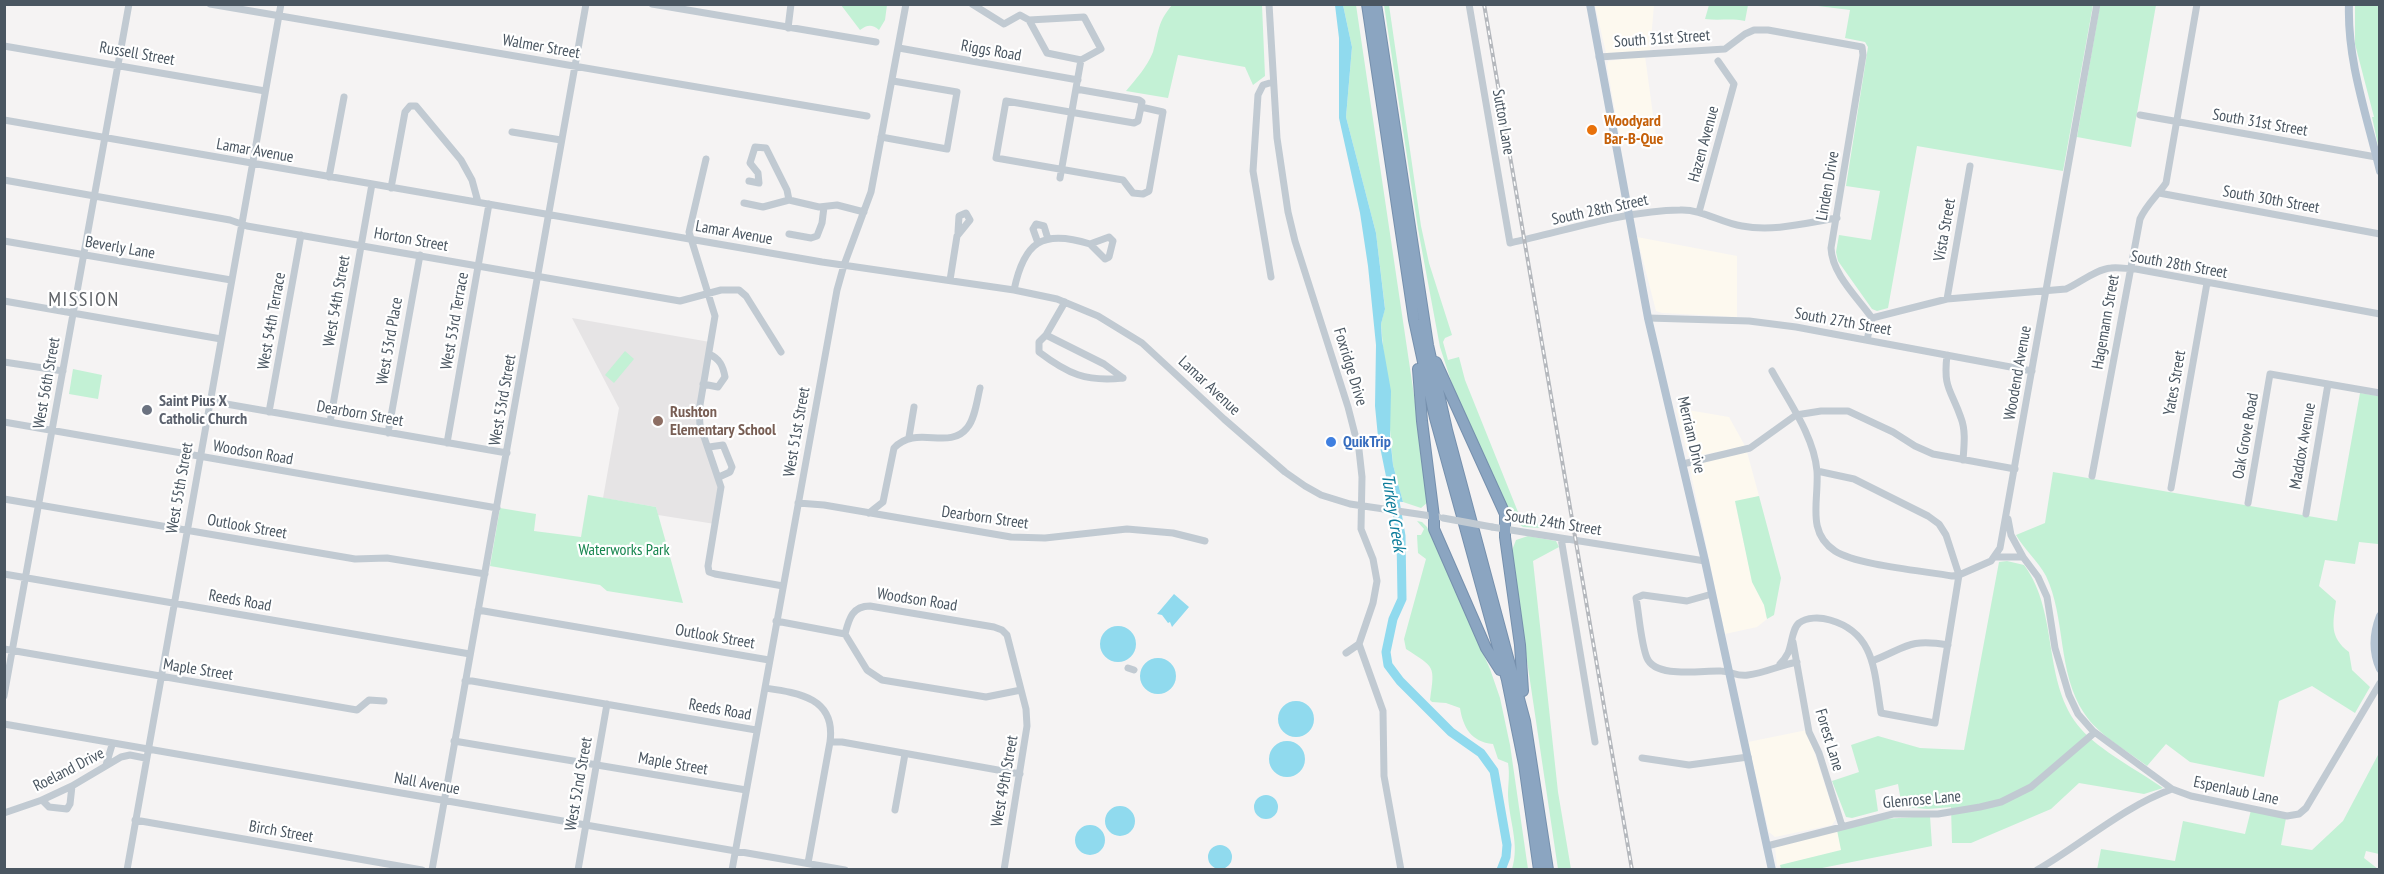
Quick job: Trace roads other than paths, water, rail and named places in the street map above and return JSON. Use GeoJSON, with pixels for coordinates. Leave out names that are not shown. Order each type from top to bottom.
{"type":"FeatureCollection","features":[{"type":"Feature","properties":{"kind":"highway"},"geometry":{"type":"LineString","coordinates":[[1367,4],[1414,320],[1422,421],[1438,518],[1434,529],[1486,648],[1507,680]]}},
{"type":"Feature","properties":{"kind":"highway"},"geometry":{"type":"LineString","coordinates":[[1376,4],[1428,345],[1447,430],[1525,721]]}},
{"type":"Feature","properties":{"kind":"highway"},"geometry":{"type":"LineString","coordinates":[[1414,320],[1438,429],[1507,680],[1524,764],[1539,870]]}},
{"type":"Feature","properties":{"kind":"highway"},"geometry":{"type":"LineString","coordinates":[[1428,345],[1503,509],[1520,645],[1525,721],[1548,870]]}},
{"type":"Feature","properties":{"kind":"main road","name":"Merriam Drive"},"geometry":{"type":"LineString","coordinates":[[1590,4],[1648,318],[1706,561],[1772,870]]}},
{"type":"Feature","properties":{"kind":"main road"},"geometry":{"type":"LineString","coordinates":[[2349,4],[2350,47],[2379,171]]}},
{"type":"Feature","properties":{"kind":"main road"},"geometry":{"type":"LineString","coordinates":[[2379,616],[2373,641],[2375,660],[2379,669]]}},
{"type":"Feature","properties":{"kind":"street","name":"West 56th Street"},"geometry":{"type":"LineString","coordinates":[[4,696],[8,650],[26,578],[40,505],[129,4]]}},
{"type":"Feature","properties":{"kind":"street","name":"Walmer Street"},"geometry":{"type":"LineString","coordinates":[[210,4],[867,116]]}},
{"type":"Feature","properties":{"kind":"street","name":"West 55th Street"},"geometry":{"type":"LineString","coordinates":[[127,870],[281,4]]}},
{"type":"Feature","properties":{"kind":"street","name":"West 53rd Street"},"geometry":{"type":"LineString","coordinates":[[432,870],[586,4]]}},
{"type":"Feature","properties":{"kind":"street"},"geometry":{"type":"LineString","coordinates":[[652,4],[876,42]]}},
{"type":"Feature","properties":{"kind":"street"},"geometry":{"type":"LineString","coordinates":[[788,28],[791,4]]}},
{"type":"Feature","properties":{"kind":"street","name":"West 51st Street"},"geometry":{"type":"LineString","coordinates":[[732,870],[837,290],[871,192],[906,4]]}},
{"type":"Feature","properties":{"kind":"street"},"geometry":{"type":"LineString","coordinates":[[972,4],[1004,24],[1020,15],[1029,20],[1084,17],[1101,49],[1081,60],[1047,53],[1029,20]]}},
{"type":"Feature","properties":{"kind":"street","name":"Foxridge Drive"},"geometry":{"type":"LineString","coordinates":[[1269,4],[1278,152],[1288,212],[1355,432],[1361,466],[1362,533],[1373,559],[1377,582],[1373,603],[1359,645]]}},
{"type":"Feature","properties":{"kind":"street","name":"Sutton Lane"},"geometry":{"type":"LineString","coordinates":[[1469,4],[1510,243]]}},
{"type":"Feature","properties":{"kind":"street","name":"Woodend Avenue"},"geometry":{"type":"LineString","coordinates":[[1996,557],[2000,548],[2097,4]]}},
{"type":"Feature","properties":{"kind":"street","name":"Hagemann Street"},"geometry":{"type":"LineString","coordinates":[[2092,476],[2140,219],[2147,204],[2166,183],[2197,4]]}},
{"type":"Feature","properties":{"kind":"street","name":"South 31st Street"},"geometry":{"type":"LineString","coordinates":[[1599,57],[1725,49],[1754,30],[1768,30],[1862,48]]}},
{"type":"Feature","properties":{"kind":"street","name":"Russell Street"},"geometry":{"type":"LineString","coordinates":[[4,46],[265,91]]}},
{"type":"Feature","properties":{"kind":"street","name":"Riggs Road"},"geometry":{"type":"LineString","coordinates":[[899,48],[1078,80]]}},
{"type":"Feature","properties":{"kind":"street","name":"Linden Drive"},"geometry":{"type":"LineString","coordinates":[[1862,48],[1864,52],[1831,248],[1832,259],[1837,270],[1872,318]]}},
{"type":"Feature","properties":{"kind":"street"},"geometry":{"type":"LineString","coordinates":[[1060,178],[1081,60]]}},
{"type":"Feature","properties":{"kind":"street","name":"Hazen Avenue"},"geometry":{"type":"LineString","coordinates":[[1699,212],[1734,84],[1718,61]]}},
{"type":"Feature","properties":{"kind":"street"},"geometry":{"type":"LineString","coordinates":[[881,137],[947,149],[957,92],[893,81]]}},
{"type":"Feature","properties":{"kind":"street"},"geometry":{"type":"LineString","coordinates":[[1271,277],[1253,171],[1258,93],[1263,85],[1273,82]]}},
{"type":"Feature","properties":{"kind":"street"},"geometry":{"type":"LineString","coordinates":[[1076,89],[1139,100],[1142,102],[1139,120],[1134,123],[1006,101],[996,158],[1124,180],[1129,190],[1135,193],[1149,192],[1164,115],[1160,110],[1142,107]]}},
{"type":"Feature","properties":{"kind":"street"},"geometry":{"type":"LineString","coordinates":[[329,177],[344,97]]}},
{"type":"Feature","properties":{"kind":"street"},"geometry":{"type":"LineString","coordinates":[[391,188],[405,113],[411,106],[418,107],[464,164],[472,180],[478,202]]}},
{"type":"Feature","properties":{"kind":"street","name":"South 31st Street"},"geometry":{"type":"LineString","coordinates":[[2140,115],[2376,157]]}},
{"type":"Feature","properties":{"kind":"street","name":"Lamar Avenue"},"geometry":{"type":"LineString","coordinates":[[4,120],[844,265],[1014,290],[1065,302],[1094,313],[1142,343],[1224,419],[1296,481],[1332,499],[1396,512]]}},
{"type":"Feature","properties":{"kind":"street"},"geometry":{"type":"LineString","coordinates":[[512,132],[561,140]]}},
{"type":"Feature","properties":{"kind":"street"},"geometry":{"type":"LineString","coordinates":[[749,181],[759,183],[758,174],[750,163],[752,151],[755,147],[766,148],[787,190],[789,200]]}},
{"type":"Feature","properties":{"kind":"street"},"geometry":{"type":"LineString","coordinates":[[706,159],[689,231],[715,316],[699,420],[719,477],[722,493],[708,566],[709,572],[783,585]]}},
{"type":"Feature","properties":{"kind":"street","name":"Vista Street"},"geometry":{"type":"LineString","coordinates":[[1947,299],[1970,166]]}},
{"type":"Feature","properties":{"kind":"street","name":"Horton Street"},"geometry":{"type":"LineString","coordinates":[[4,180],[301,235],[680,301],[729,288],[743,293],[781,352]]}},
{"type":"Feature","properties":{"kind":"street","name":"West 54th Street"},"geometry":{"type":"LineString","coordinates":[[330,422],[372,184]]}},
{"type":"Feature","properties":{"kind":"street","name":"South 30th Street"},"geometry":{"type":"LineString","coordinates":[[2159,193],[2379,234]]}},
{"type":"Feature","properties":{"kind":"street"},"geometry":{"type":"LineString","coordinates":[[744,203],[762,207],[789,200],[824,207],[837,205],[864,212]]}},
{"type":"Feature","properties":{"kind":"street","name":"West 53rd Terrace"},"geometry":{"type":"LineString","coordinates":[[447,443],[489,204]]}},
{"type":"Feature","properties":{"kind":"street"},"geometry":{"type":"LineString","coordinates":[[789,234],[811,238],[817,236],[822,223],[824,207]]}},
{"type":"Feature","properties":{"kind":"street","name":"South 28th Street"},"geometry":{"type":"LineString","coordinates":[[1510,243],[1628,215],[1683,210],[1699,212],[1727,224],[1766,228],[1837,218]]}},
{"type":"Feature","properties":{"kind":"street"},"geometry":{"type":"LineString","coordinates":[[1038,243],[1033,229],[1036,224],[1044,226],[1048,239]]}},
{"type":"Feature","properties":{"kind":"street"},"geometry":{"type":"LineString","coordinates":[[950,280],[958,232]]}},
{"type":"Feature","properties":{"kind":"street","name":"West 54th Terrace"},"geometry":{"type":"LineString","coordinates":[[269,412],[301,235]]}},
{"type":"Feature","properties":{"kind":"street"},"geometry":{"type":"LineString","coordinates":[[1014,290],[1022,260],[1038,243],[1063,237],[1090,244]]}},
{"type":"Feature","properties":{"kind":"street","name":"Beverly Lane"},"geometry":{"type":"LineString","coordinates":[[4,241],[231,280]]}},
{"type":"Feature","properties":{"kind":"street","name":"West 53rd Place"},"geometry":{"type":"LineString","coordinates":[[388,433],[420,255]]}},
{"type":"Feature","properties":{"kind":"street","name":"South 28th Street"},"geometry":{"type":"LineString","coordinates":[[1872,318],[1947,299],[2066,289],[2084,281],[2096,272],[2111,267],[2379,314]]}},
{"type":"Feature","properties":{"kind":"street","name":"Yates Street"},"geometry":{"type":"LineString","coordinates":[[2171,488],[2206,282]]}},
{"type":"Feature","properties":{"kind":"street"},"geometry":{"type":"LineString","coordinates":[[4,301],[221,339]]}},
{"type":"Feature","properties":{"kind":"street"},"geometry":{"type":"LineString","coordinates":[[1046,335],[1104,364],[1123,378],[1092,379],[1077,375],[1057,366],[1038,350],[1040,342],[1065,302]]}},
{"type":"Feature","properties":{"kind":"street","name":"South 27th Street"},"geometry":{"type":"LineString","coordinates":[[1648,318],[1749,321],[1867,340],[2032,371]]}},
{"type":"Feature","properties":{"kind":"street"},"geometry":{"type":"LineString","coordinates":[[1867,340],[1872,318]]}},
{"type":"Feature","properties":{"kind":"street"},"geometry":{"type":"LineString","coordinates":[[703,384],[718,387],[725,377],[717,357],[709,354]]}},
{"type":"Feature","properties":{"kind":"street"},"geometry":{"type":"LineString","coordinates":[[1947,355],[1945,377],[1961,419],[1964,438],[1963,460]]}},
{"type":"Feature","properties":{"kind":"street"},"geometry":{"type":"LineString","coordinates":[[4,362],[63,371]]}},
{"type":"Feature","properties":{"kind":"street"},"geometry":{"type":"LineString","coordinates":[[1772,371],[1806,435],[1817,471],[1816,525],[1820,537],[1837,552],[1850,558],[1952,576],[1959,575],[1996,557],[2023,557]]}},
{"type":"Feature","properties":{"kind":"street","name":"Oak Grove Road"},"geometry":{"type":"LineString","coordinates":[[2248,503],[2270,374],[2328,384]]}},
{"type":"Feature","properties":{"kind":"street"},"geometry":{"type":"LineString","coordinates":[[2328,384],[2379,393]]}},
{"type":"Feature","properties":{"kind":"street","name":"Maddox Avenue"},"geometry":{"type":"LineString","coordinates":[[2306,514],[2328,384]]}},
{"type":"Feature","properties":{"kind":"street"},"geometry":{"type":"LineString","coordinates":[[869,513],[883,502],[894,448],[909,437],[944,438],[962,434],[970,424],[980,388]]}},
{"type":"Feature","properties":{"kind":"street","name":"Dearborn Street"},"geometry":{"type":"LineString","coordinates":[[210,401],[507,453]]}},
{"type":"Feature","properties":{"kind":"street"},"geometry":{"type":"LineString","coordinates":[[909,437],[914,407]]}},
{"type":"Feature","properties":{"kind":"street"},"geometry":{"type":"LineString","coordinates":[[1683,464],[1750,448],[1796,415],[1821,411],[1848,411],[1893,432],[1915,447],[1933,454],[2014,469]]}},
{"type":"Feature","properties":{"kind":"street","name":"Woodson Road"},"geometry":{"type":"LineString","coordinates":[[4,422],[199,458],[496,508]]}},
{"type":"Feature","properties":{"kind":"street"},"geometry":{"type":"LineString","coordinates":[[709,447],[723,445],[732,467],[730,472],[719,477]]}},
{"type":"Feature","properties":{"kind":"street"},"geometry":{"type":"LineString","coordinates":[[1712,594],[1687,601],[1643,595],[1636,598],[1647,658],[1655,667],[1683,672],[1721,671],[1747,676],[1774,669],[1788,653],[1797,625],[1806,619],[1827,619],[1847,626],[1861,637],[1872,661],[1881,713],[1935,723],[1959,575],[1946,535],[1928,516],[1854,479],[1817,471]]}},
{"type":"Feature","properties":{"kind":"street","name":"Outlook Street"},"geometry":{"type":"LineString","coordinates":[[4,499],[355,559],[387,558],[485,574]]}},
{"type":"Feature","properties":{"kind":"street"},"geometry":{"type":"LineString","coordinates":[[883,502],[892,517]]}},
{"type":"Feature","properties":{"kind":"street","name":"Dearborn Street"},"geometry":{"type":"LineString","coordinates":[[798,503],[1030,538],[1127,529],[1173,533],[1205,541]]}},
{"type":"Feature","properties":{"kind":"street","name":"South 24th Street"},"geometry":{"type":"LineString","coordinates":[[1396,512],[1706,561]]}},
{"type":"Feature","properties":{"kind":"street"},"geometry":{"type":"LineString","coordinates":[[2006,513],[2011,536],[2038,577],[2047,597],[2055,648],[2069,695],[2078,714],[2094,732],[2172,789]]}},
{"type":"Feature","properties":{"kind":"street"},"geometry":{"type":"LineString","coordinates":[[1561,538],[1595,742]]}},
{"type":"Feature","properties":{"kind":"street","name":"Reeds Road"},"geometry":{"type":"LineString","coordinates":[[4,574],[470,654]]}},
{"type":"Feature","properties":{"kind":"street","name":"Woodson Road"},"geometry":{"type":"LineString","coordinates":[[844,634],[852,614],[862,606],[1002,630]]}},
{"type":"Feature","properties":{"kind":"street","name":"Outlook Street"},"geometry":{"type":"LineString","coordinates":[[478,610],[769,660]]}},
{"type":"Feature","properties":{"kind":"street","name":"Outlook Street"},"geometry":{"type":"LineString","coordinates":[[776,621],[844,634]]}},
{"type":"Feature","properties":{"kind":"street","name":"West 49th Street"},"geometry":{"type":"LineString","coordinates":[[1002,630],[1009,640],[1027,726],[1004,870]]}},
{"type":"Feature","properties":{"kind":"street"},"geometry":{"type":"LineString","coordinates":[[844,634],[867,670],[882,680],[986,697],[1021,690]]}},
{"type":"Feature","properties":{"kind":"street","name":"Forest Lane"},"geometry":{"type":"LineString","coordinates":[[1792,640],[1809,732],[1819,753],[1842,826]]}},
{"type":"Feature","properties":{"kind":"street"},"geometry":{"type":"LineString","coordinates":[[1872,661],[1907,644],[1925,641],[1948,645]]}},
{"type":"Feature","properties":{"kind":"street"},"geometry":{"type":"LineString","coordinates":[[1346,653],[1359,645],[1383,711],[1384,776],[1401,870]]}},
{"type":"Feature","properties":{"kind":"street","name":"Maple Street"},"geometry":{"type":"LineString","coordinates":[[8,650],[351,710],[357,710],[369,700],[384,700]]}},
{"type":"Feature","properties":{"kind":"street"},"geometry":{"type":"LineString","coordinates":[[1780,664],[1797,662]]}},
{"type":"Feature","properties":{"kind":"street","name":"Reeds Road"},"geometry":{"type":"LineString","coordinates":[[465,681],[756,730]]}},
{"type":"Feature","properties":{"kind":"street","name":"Espenlaub Lane"},"geometry":{"type":"LineString","coordinates":[[2037,870],[2147,798],[2172,789],[2191,796],[2287,816],[2299,814],[2306,808],[2379,683]]}},
{"type":"Feature","properties":{"kind":"street","name":"Reeds Road"},"geometry":{"type":"LineString","coordinates":[[765,688],[803,695],[818,704],[829,722],[830,742]]}},
{"type":"Feature","properties":{"kind":"street","name":"West 52nd Street"},"geometry":{"type":"LineString","coordinates":[[578,870],[607,704]]}},
{"type":"Feature","properties":{"kind":"street","name":"Nall Avenue"},"geometry":{"type":"LineString","coordinates":[[4,724],[112,744],[146,754],[443,801],[845,870]]}},
{"type":"Feature","properties":{"kind":"street","name":"Glenrose Lane"},"geometry":{"type":"LineString","coordinates":[[1767,846],[1893,813],[1938,813],[2001,802],[2031,787],[2094,732]]}},
{"type":"Feature","properties":{"kind":"street","name":"Maple Street"},"geometry":{"type":"LineString","coordinates":[[454,741],[746,790]]}},
{"type":"Feature","properties":{"kind":"street"},"geometry":{"type":"LineString","coordinates":[[808,863],[830,742],[842,742],[1020,774]]}},
{"type":"Feature","properties":{"kind":"street"},"geometry":{"type":"LineString","coordinates":[[106,766],[112,744]]}},
{"type":"Feature","properties":{"kind":"street","name":"Roeland Drive"},"geometry":{"type":"LineString","coordinates":[[4,813],[42,800],[72,786],[121,757],[146,754]]}},
{"type":"Feature","properties":{"kind":"street"},"geometry":{"type":"LineString","coordinates":[[895,810],[905,754]]}},
{"type":"Feature","properties":{"kind":"street"},"geometry":{"type":"LineString","coordinates":[[1642,758],[1689,765],[1748,757]]}},
{"type":"Feature","properties":{"kind":"street"},"geometry":{"type":"LineString","coordinates":[[42,800],[49,807],[68,809],[72,786]]}},
{"type":"Feature","properties":{"kind":"street","name":"Birch Street"},"geometry":{"type":"LineString","coordinates":[[135,820],[422,870]]}},
{"type":"Feature","properties":{"kind":"street"},"geometry":{"type":"LineString","coordinates":[[792,870],[794,861]]}},
{"type":"Feature","properties":{"kind":"water"},"geometry":{"type":"Polygon","coordinates":[[[1335,5],[1343,5],[1352,47],[1346,117],[1376,233],[1385,309],[1381,324],[1382,340],[1391,391],[1390,436],[1393,465],[1403,502],[1391,501],[1378,437],[1375,406],[1376,345],[1368,266],[1360,213],[1339,118],[1339,38],[1335,5]]]}},
{"type":"Feature","properties":{"kind":"water"},"geometry":{"type":"Polygon","coordinates":[[[1174,594],[1189,607],[1172,627],[1162,615],[1157,614],[1174,594]]]}},
{"type":"Feature","properties":{"kind":"water"},"geometry":{"type":"Polygon","coordinates":[[[1118,626],[1131,631],[1136,644],[1131,657],[1118,662],[1105,657],[1100,644],[1105,631],[1118,626]]]}},
{"type":"Feature","properties":{"kind":"water"},"geometry":{"type":"Polygon","coordinates":[[[1158,658],[1171,663],[1176,676],[1171,689],[1158,694],[1145,689],[1140,676],[1145,663],[1158,658]]]}},
{"type":"Feature","properties":{"kind":"water"},"geometry":{"type":"Polygon","coordinates":[[[1296,701],[1309,706],[1314,719],[1309,732],[1296,737],[1283,732],[1278,719],[1283,706],[1296,701]]]}},
{"type":"Feature","properties":{"kind":"water"},"geometry":{"type":"Polygon","coordinates":[[[1287,741],[1300,746],[1305,759],[1300,772],[1287,777],[1274,772],[1269,759],[1274,746],[1287,741]]]}},
{"type":"Feature","properties":{"kind":"water"},"geometry":{"type":"Polygon","coordinates":[[[1266,795],[1275,798],[1278,807],[1275,816],[1266,819],[1257,816],[1254,807],[1257,798],[1266,795]]]}},
{"type":"Feature","properties":{"kind":"water"},"geometry":{"type":"Polygon","coordinates":[[[1120,806],[1131,810],[1135,821],[1131,832],[1120,836],[1109,832],[1105,821],[1109,810],[1120,806]]]}},
{"type":"Feature","properties":{"kind":"water"},"geometry":{"type":"Polygon","coordinates":[[[1090,825],[1101,829],[1105,840],[1101,851],[1090,855],[1079,851],[1075,840],[1079,829],[1090,825]]]}},
{"type":"Feature","properties":{"kind":"water"},"geometry":{"type":"Polygon","coordinates":[[[1220,845],[1228,849],[1232,857],[1228,865],[1220,869],[1212,865],[1208,857],[1212,849],[1220,845]]]}},
{"type":"Feature","properties":{"kind":"waterway","name":"Turkey Creek"},"geometry":{"type":"LineString","coordinates":[[1393,490],[1401,536],[1402,599],[1393,619],[1386,652],[1388,665],[1400,681],[1451,732],[1481,753],[1494,771],[1507,845],[1506,857],[1501,870]]}},
{"type":"Feature","properties":{"kind":"railway"},"geometry":{"type":"LineString","coordinates":[[1484,4],[1632,870]]}},
{"type":"Feature","properties":{"kind":"place","name":"Woodyard Bar-B-Que"},"geometry":{"type":"Point","coordinates":[1592,130]}},
{"type":"Feature","properties":{"kind":"place","name":"Saint Pius X Catholic Church"},"geometry":{"type":"Point","coordinates":[147,410]}},
{"type":"Feature","properties":{"kind":"place","name":"Rushton Elementary School"},"geometry":{"type":"Point","coordinates":[658,421]}},
{"type":"Feature","properties":{"kind":"place","name":"QuikTrip"},"geometry":{"type":"Point","coordinates":[1331,442]}},
{"type":"Feature","properties":{"kind":"district","name":"MISSION"},"geometry":{"type":"Point","coordinates":[84,300]}},
{"type":"Feature","properties":{"kind":"park label","name":"Waterworks Park"},"geometry":{"type":"Point","coordinates":[624,550]}}]}
